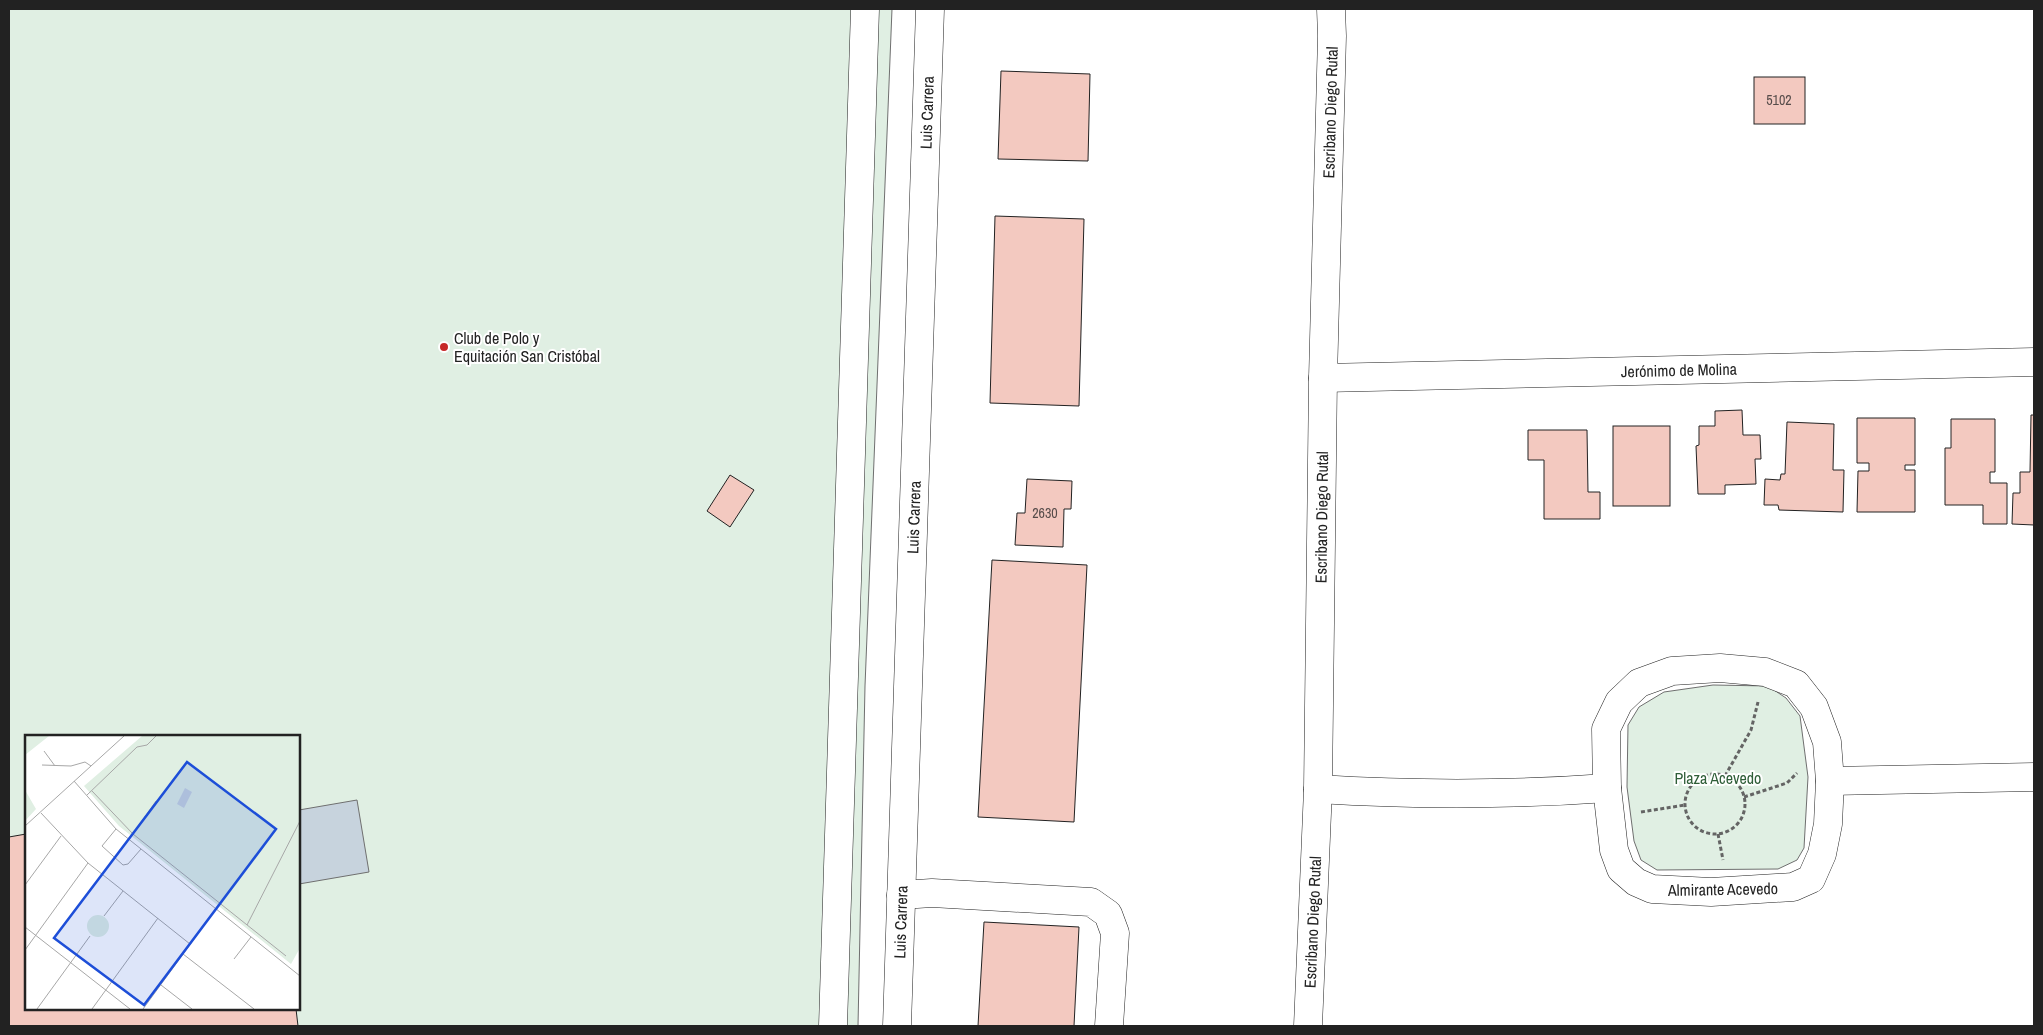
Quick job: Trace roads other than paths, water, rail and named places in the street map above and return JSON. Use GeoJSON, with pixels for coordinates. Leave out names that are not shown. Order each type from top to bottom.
{"type":"FeatureCollection","features":[{"type":"Feature","properties":{"kind":"street"},"geometry":{"type":"LineString","coordinates":[[833,1026],[865,9]]}},
{"type":"Feature","properties":{"kind":"street","name":"Luis Carrera"},"geometry":{"type":"LineString","coordinates":[[898,1026],[930,9]]}},
{"type":"Feature","properties":{"kind":"street","name":"Escribano Diego Rutal"},"geometry":{"type":"LineString","coordinates":[[1308,1026],[1318,789],[1323,378],[1332,36],[1331,9]]}},
{"type":"Feature","properties":{"kind":"street","name":"Jerónimo de Molina"},"geometry":{"type":"LineString","coordinates":[[1323,378],[2034,362]]}},
{"type":"Feature","properties":{"kind":"street","name":"Almirante Acevedo"},"geometry":{"type":"LineString","coordinates":[[1720,668],[1765,672],[1796,684],[1814,708],[1827,742],[1830,782],[1828,824],[1822,854],[1811,879],[1794,887],[1711,892],[1652,889],[1636,882],[1621,868],[1614,850],[1607,788],[1606,729],[1619,702],[1639,683],[1672,671],[1720,668]]}},
{"type":"Feature","properties":{"kind":"street"},"geometry":{"type":"LineString","coordinates":[[1830,782],[2034,777]]}},
{"type":"Feature","properties":{"kind":"street"},"geometry":{"type":"LineString","coordinates":[[1318,789],[1370,792],[1518,793],[1607,788]]}},
{"type":"Feature","properties":{"kind":"street"},"geometry":{"type":"LineString","coordinates":[[901,895],[932,893],[1091,902],[1108,914],[1115,933],[1109,1026]]}},
{"type":"Feature","properties":{"kind":"place","name":"Club de Polo y Equitación San Cristóbal"},"geometry":{"type":"Point","coordinates":[444,347]}},
{"type":"Feature","properties":{"kind":"park label","name":"Plaza Acevedo"},"geometry":{"type":"Point","coordinates":[1718,778]}}]}
